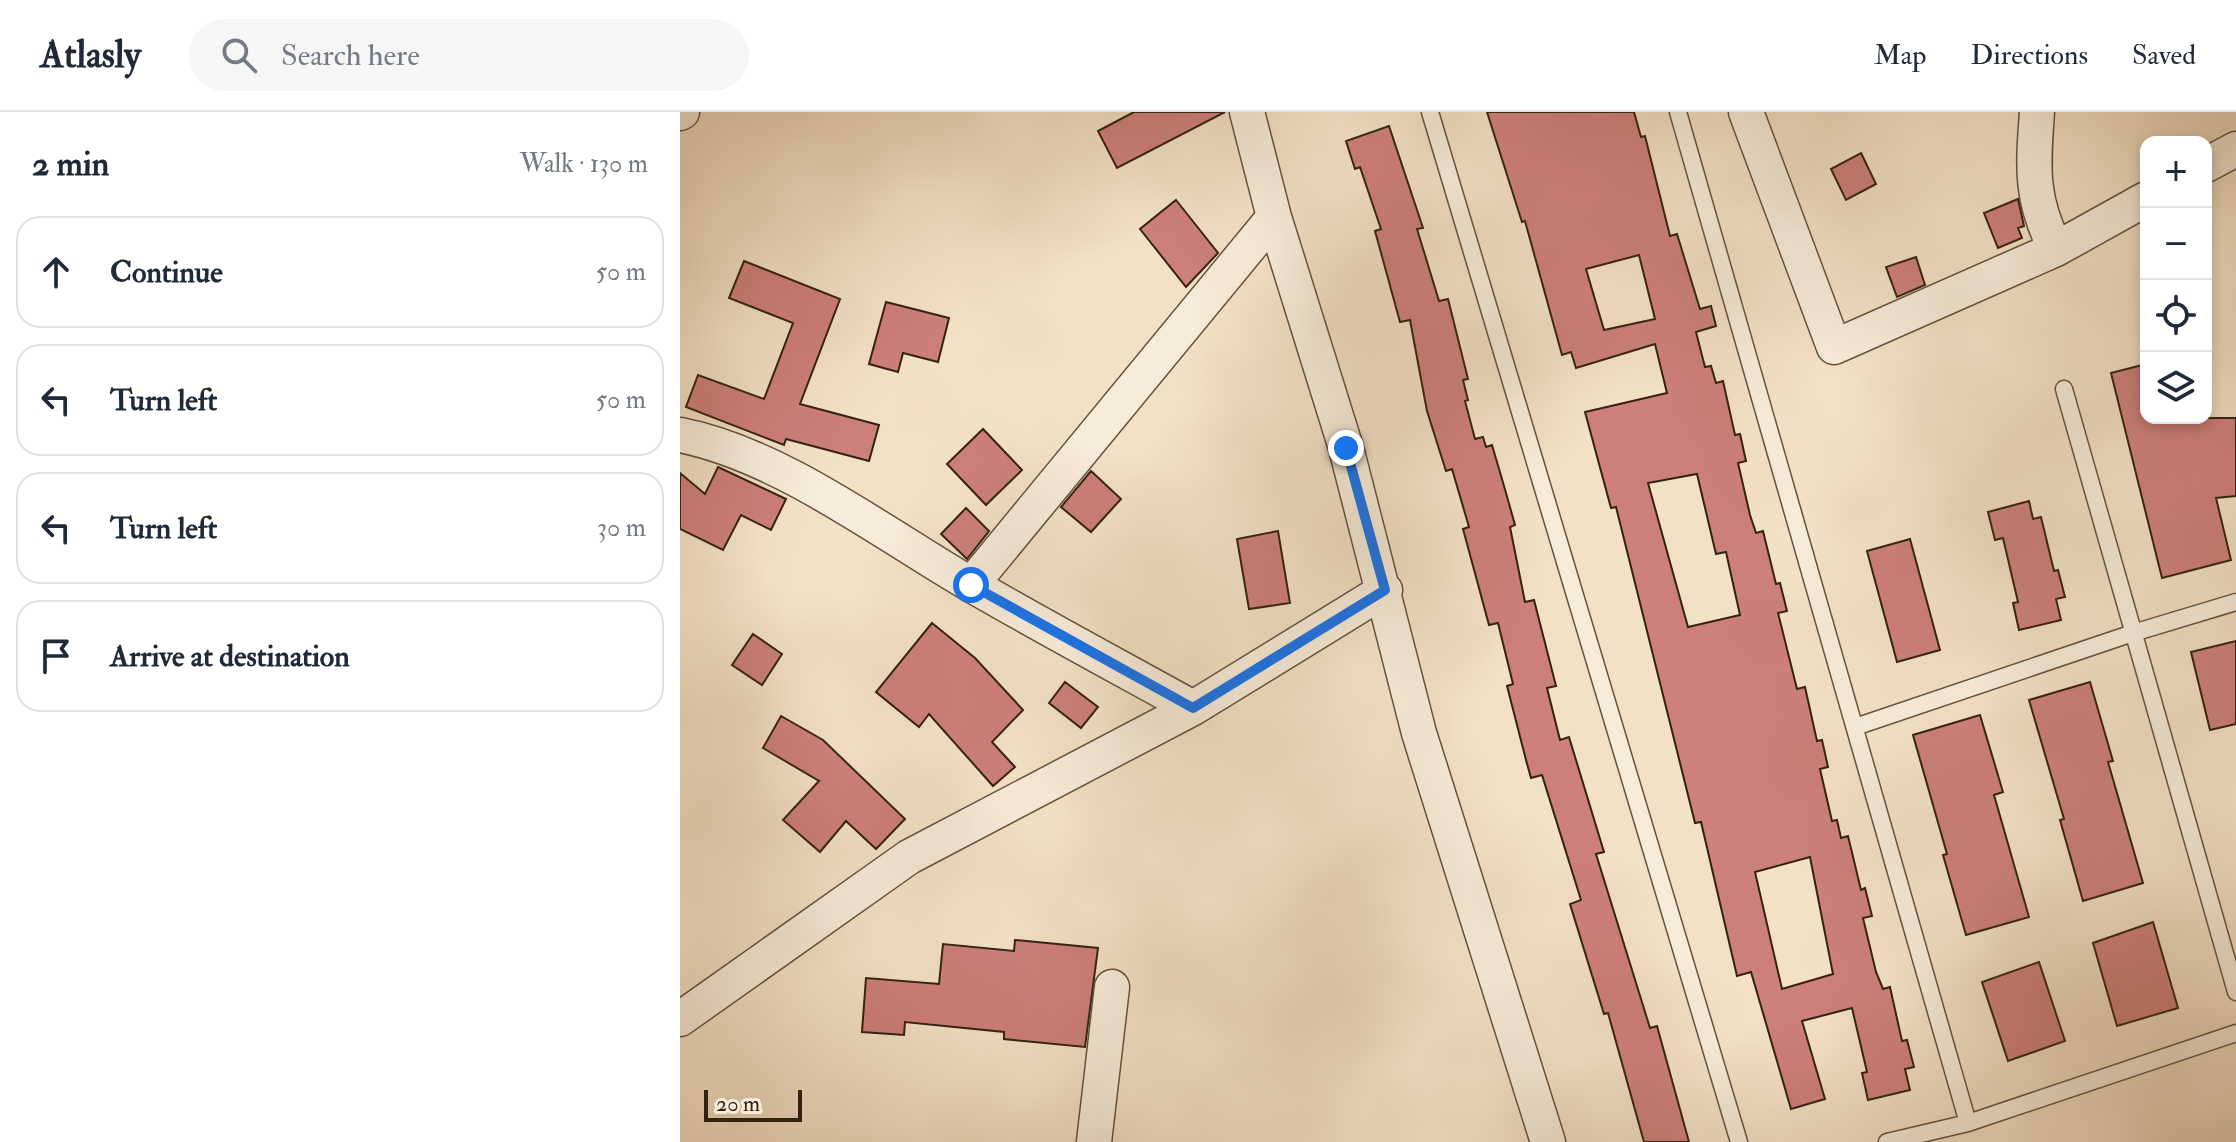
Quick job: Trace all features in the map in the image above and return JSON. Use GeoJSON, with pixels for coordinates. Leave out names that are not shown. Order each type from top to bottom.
{"type":"FeatureCollection","features":[{"type":"Feature","properties":{"kind":"street"},"geometry":{"type":"LineString","coordinates":[[1247,112],[1274,217],[1346,448],[1385,590],[1419,733],[1548,1142]]}},
{"type":"Feature","properties":{"kind":"street"},"geometry":{"type":"LineString","coordinates":[[1746,112],[1834,347],[2056,249],[2140,202]]}},
{"type":"Feature","properties":{"kind":"street"},"geometry":{"type":"LineString","coordinates":[[2037,112],[2033,168],[2039,217],[2056,249]]}},
{"type":"Feature","properties":{"kind":"street"},"geometry":{"type":"LineString","coordinates":[[2212,162],[2236,149]]}},
{"type":"Feature","properties":{"kind":"street"},"geometry":{"type":"LineString","coordinates":[[971,585],[1274,217]]}},
{"type":"Feature","properties":{"kind":"street"},"geometry":{"type":"LineString","coordinates":[[680,435],[739,454],[813,488],[971,585],[1193,708]]}},
{"type":"Feature","properties":{"kind":"street"},"geometry":{"type":"LineString","coordinates":[[680,1019],[726,983],[909,857],[1193,708],[1385,590]]}},
{"type":"Feature","properties":{"kind":"street"},"geometry":{"type":"LineString","coordinates":[[1094,1142],[1112,987]]}},
{"type":"Feature","properties":{"kind":"lane"},"geometry":{"type":"LineString","coordinates":[[1430,112],[1739,1142]]}},
{"type":"Feature","properties":{"kind":"lane"},"geometry":{"type":"LineString","coordinates":[[1678,112],[1968,1123]]}},
{"type":"Feature","properties":{"kind":"lane"},"geometry":{"type":"LineString","coordinates":[[2064,389],[2236,992]]}},
{"type":"Feature","properties":{"kind":"lane"},"geometry":{"type":"LineString","coordinates":[[1855,727],[2133,633],[2236,602]]}},
{"type":"Feature","properties":{"kind":"lane"},"geometry":{"type":"LineString","coordinates":[[1887,1142],[1968,1123],[2236,1033]]}},
{"type":"Feature","properties":{"kind":"building"},"geometry":{"type":"Polygon","coordinates":[[[1134,112],[1225,112],[1117,168],[1098,131],[1134,112]]]}},
{"type":"Feature","properties":{"kind":"building"},"geometry":{"type":"Polygon","coordinates":[[[1487,112],[1634,112],[1641,137],[1645,136],[1670,236],[1677,234],[1700,309],[1711,306],[1716,326],[1696,332],[1705,367],[1711,366],[1716,383],[1723,381],[1735,435],[1740,434],[1746,461],[1738,463],[1750,515],[1756,533],[1763,531],[1776,584],[1780,583],[1787,611],[1778,613],[1797,689],[1805,687],[1817,741],[1822,740],[1828,767],[1820,769],[1832,821],[1837,820],[1841,838],[1848,836],[1861,890],[1865,888],[1872,916],[1863,918],[1876,972],[1883,989],[1890,987],[1902,1041],[1907,1040],[1914,1067],[1905,1069],[1910,1090],[1868,1100],[1862,1073],[1867,1072],[1852,1008],[1802,1021],[1825,1099],[1791,1109],[1751,972],[1737,976],[1701,822],[1695,823],[1616,507],[1611,508],[1585,412],[1667,393],[1655,344],[1576,368],[1571,352],[1562,355],[1525,221],[1522,222],[1487,112]],[[1639,255],[1586,269],[1604,330],[1655,319],[1639,255]],[[1697,474],[1648,483],[1688,627],[1740,615],[1726,552],[1716,554],[1697,474]],[[1810,857],[1755,872],[1782,989],[1833,974],[1810,857]]]}},
{"type":"Feature","properties":{"kind":"building"},"geometry":{"type":"Polygon","coordinates":[[[1389,126],[1423,228],[1417,229],[1439,301],[1448,299],[1468,379],[1463,380],[1468,400],[1465,401],[1475,439],[1483,437],[1486,447],[1492,445],[1515,525],[1510,527],[1525,602],[1534,600],[1556,686],[1547,688],[1560,740],[1569,737],[1604,852],[1596,854],[1650,1028],[1657,1026],[1689,1142],[1644,1142],[1608,1013],[1604,1014],[1570,904],[1581,900],[1542,775],[1531,778],[1507,686],[1513,684],[1498,623],[1489,625],[1463,529],[1469,527],[1452,469],[1446,471],[1427,411],[1410,320],[1400,322],[1375,231],[1381,229],[1360,167],[1355,169],[1346,141],[1389,126]]]}},
{"type":"Feature","properties":{"kind":"building"},"geometry":{"type":"Polygon","coordinates":[[[1861,153],[1876,184],[1846,200],[1831,169],[1861,153]]]}},
{"type":"Feature","properties":{"kind":"building"},"geometry":{"type":"Polygon","coordinates":[[[2018,199],[2024,226],[2018,228],[2022,238],[1998,248],[1984,213],[2018,199]]]}},
{"type":"Feature","properties":{"kind":"building"},"geometry":{"type":"Polygon","coordinates":[[[1176,200],[1218,253],[1186,287],[1140,229],[1176,200]]]}},
{"type":"Feature","properties":{"kind":"building"},"geometry":{"type":"Polygon","coordinates":[[[1916,257],[1925,285],[1897,297],[1886,267],[1916,257]]]}},
{"type":"Feature","properties":{"kind":"building"},"geometry":{"type":"Polygon","coordinates":[[[744,261],[840,299],[800,404],[879,425],[869,461],[786,439],[784,445],[686,407],[698,375],[764,399],[793,323],[729,298],[744,261]]]}},
{"type":"Feature","properties":{"kind":"building"},"geometry":{"type":"Polygon","coordinates":[[[886,302],[949,318],[938,362],[903,353],[898,372],[869,364],[886,302]]]}},
{"type":"Feature","properties":{"kind":"building"},"geometry":{"type":"Polygon","coordinates":[[[2140,366],[2140,424],[2212,424],[2212,418],[2236,418],[2236,496],[2216,498],[2231,560],[2162,578],[2111,373],[2140,366]]]}},
{"type":"Feature","properties":{"kind":"building"},"geometry":{"type":"Polygon","coordinates":[[[983,429],[1022,470],[986,505],[947,464],[983,429]]]}},
{"type":"Feature","properties":{"kind":"building"},"geometry":{"type":"Polygon","coordinates":[[[718,467],[786,499],[771,530],[741,515],[723,550],[680,529],[680,473],[705,494],[718,467]]]}},
{"type":"Feature","properties":{"kind":"building"},"geometry":{"type":"Polygon","coordinates":[[[1091,471],[1121,499],[1091,532],[1061,507],[1091,471]]]}},
{"type":"Feature","properties":{"kind":"building"},"geometry":{"type":"Polygon","coordinates":[[[2029,501],[2033,519],[2041,517],[2054,571],[2058,570],[2065,597],[2056,599],[2061,620],[2019,630],[2013,603],[2018,602],[2003,538],[1995,540],[1988,512],[2029,501]]]}},
{"type":"Feature","properties":{"kind":"building"},"geometry":{"type":"Polygon","coordinates":[[[966,508],[989,531],[967,559],[941,534],[966,508]]]}},
{"type":"Feature","properties":{"kind":"building"},"geometry":{"type":"Polygon","coordinates":[[[1278,531],[1290,603],[1249,609],[1237,539],[1278,531]]]}},
{"type":"Feature","properties":{"kind":"building"},"geometry":{"type":"Polygon","coordinates":[[[1910,539],[1940,650],[1897,662],[1867,551],[1910,539]]]}},
{"type":"Feature","properties":{"kind":"building"},"geometry":{"type":"Polygon","coordinates":[[[932,623],[975,658],[1023,710],[992,742],[1015,767],[993,786],[929,714],[919,727],[876,692],[932,623]]]}},
{"type":"Feature","properties":{"kind":"building"},"geometry":{"type":"Polygon","coordinates":[[[753,634],[782,654],[762,685],[732,665],[753,634]]]}},
{"type":"Feature","properties":{"kind":"building"},"geometry":{"type":"Polygon","coordinates":[[[2236,641],[2236,724],[2210,730],[2191,652],[2236,641]]]}},
{"type":"Feature","properties":{"kind":"building"},"geometry":{"type":"Polygon","coordinates":[[[1065,682],[1098,707],[1081,728],[1049,703],[1065,682]]]}},
{"type":"Feature","properties":{"kind":"building"},"geometry":{"type":"Polygon","coordinates":[[[2090,682],[2113,761],[2108,762],[2143,883],[2083,901],[2060,820],[2064,819],[2029,700],[2090,682]]]}},
{"type":"Feature","properties":{"kind":"building"},"geometry":{"type":"Polygon","coordinates":[[[1980,715],[2003,792],[1994,795],[2029,917],[1966,935],[1913,735],[1980,715]]]}},
{"type":"Feature","properties":{"kind":"building"},"geometry":{"type":"Polygon","coordinates":[[[781,716],[823,740],[905,819],[876,849],[846,821],[820,852],[783,820],[819,781],[763,748],[781,716]]]}},
{"type":"Feature","properties":{"kind":"building"},"geometry":{"type":"Polygon","coordinates":[[[2153,922],[2178,1008],[2117,1026],[2093,943],[2153,922]]]}},
{"type":"Feature","properties":{"kind":"building"},"geometry":{"type":"Polygon","coordinates":[[[1015,940],[1098,948],[1085,1047],[1004,1039],[1004,1032],[905,1022],[904,1035],[862,1032],[866,978],[939,984],[943,944],[1014,951],[1015,940]]]}},
{"type":"Feature","properties":{"kind":"building"},"geometry":{"type":"Polygon","coordinates":[[[2039,962],[2065,1041],[2008,1061],[1982,982],[2039,962]]]}},
{"type":"Feature","properties":{"kind":"route"},"geometry":{"type":"LineString","coordinates":[[971,585],[1193,708],[1385,590],[1346,448]]}}]}
